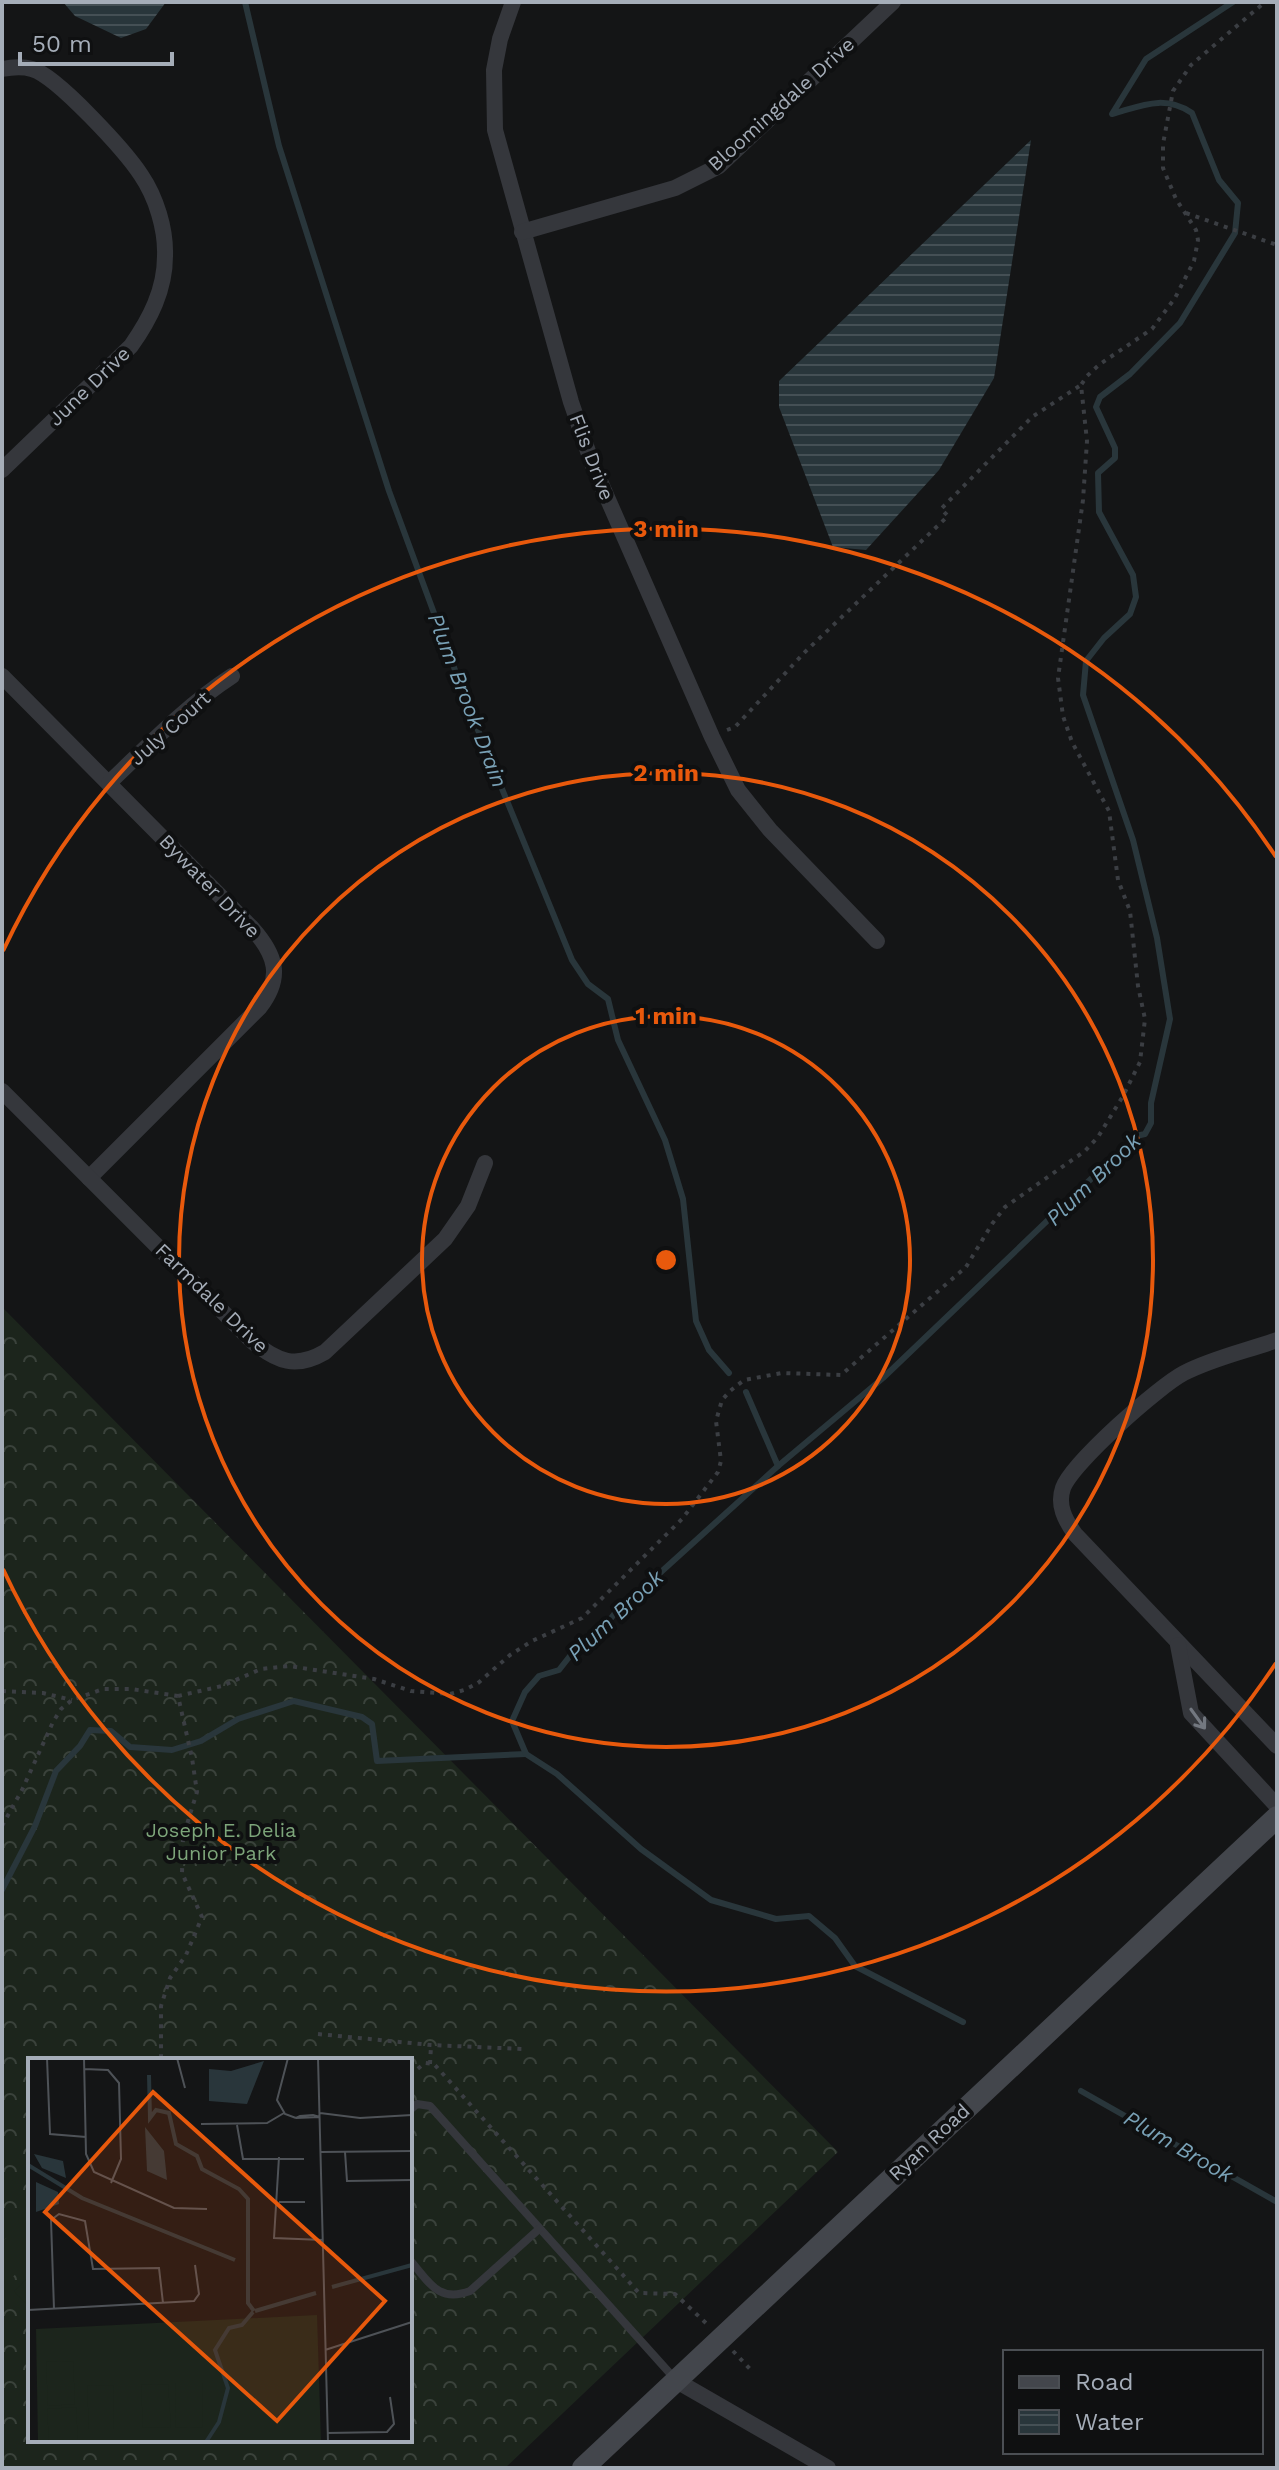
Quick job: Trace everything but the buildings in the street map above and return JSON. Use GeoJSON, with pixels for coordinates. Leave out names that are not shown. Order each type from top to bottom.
{"type":"FeatureCollection","features":[{"type":"Feature","properties":{"kind":"main road","name":"Ryan Road"},"geometry":{"type":"LineString","coordinates":[[583,2468],[1277,1817]]}},
{"type":"Feature","properties":{"kind":"street","name":"Flis Drive"},"geometry":{"type":"LineString","coordinates":[[513,2],[500,39],[494,70],[493,102],[498,144],[571,402],[592,463],[738,790],[751,809],[877,941]]}},
{"type":"Feature","properties":{"kind":"street","name":"Bloomingdale Drive"},"geometry":{"type":"LineString","coordinates":[[522,232],[675,188],[719,166],[893,2]]}},
{"type":"Feature","properties":{"kind":"street","name":"June Drive"},"geometry":{"type":"LineString","coordinates":[[2,470],[131,346],[156,304],[163,281],[165,256],[163,230],[155,201],[142,175],[49,77],[33,69],[10,68]]}},
{"type":"Feature","properties":{"kind":"street","name":"Bywater Drive"},"geometry":{"type":"LineString","coordinates":[[2,676],[258,935],[271,955],[275,970],[268,996],[260,1007],[89,1178]]}},
{"type":"Feature","properties":{"kind":"street","name":"July Court"},"geometry":{"type":"LineString","coordinates":[[109,783],[182,712],[232,676]]}},
{"type":"Feature","properties":{"kind":"street","name":"Farmdale Drive"},"geometry":{"type":"LineString","coordinates":[[2,1091],[252,1341],[281,1360],[298,1362],[313,1358],[337,1342],[445,1239],[468,1206],[485,1163]]}},
{"type":"Feature","properties":{"kind":"street"},"geometry":{"type":"LineString","coordinates":[[1277,1340],[1187,1372],[1151,1395],[1078,1465],[1063,1490],[1061,1504],[1065,1521],[1075,1534],[1277,1746]]}},
{"type":"Feature","properties":{"kind":"street"},"geometry":{"type":"LineString","coordinates":[[1178,1645],[1191,1713],[1277,1806]]}},
{"type":"Feature","properties":{"kind":"street"},"geometry":{"type":"LineString","coordinates":[[675,2380],[828,2468]]}},
{"type":"Feature","properties":{"kind":"lane"},"geometry":{"type":"LineString","coordinates":[[412,2108],[417,2104],[430,2106],[675,2380]]}},
{"type":"Feature","properties":{"kind":"lane"},"geometry":{"type":"LineString","coordinates":[[412,2262],[438,2291],[456,2296],[470,2291],[539,2229]]}},
{"type":"Feature","properties":{"kind":"path"},"geometry":{"type":"LineString","coordinates":[[712,737],[735,727],[805,652],[948,516],[941,509],[1032,417],[1081,385],[1100,364],[1152,329],[1175,298],[1194,261],[1198,240],[1196,230],[1163,168],[1163,144],[1173,91],[1191,65],[1265,2]]}},
{"type":"Feature","properties":{"kind":"path"},"geometry":{"type":"LineString","coordinates":[[1186,213],[1277,245]]}},
{"type":"Feature","properties":{"kind":"path"},"geometry":{"type":"LineString","coordinates":[[2,1826],[53,1722],[61,1709],[72,1700],[103,1689],[131,1689],[178,1696],[222,1686],[261,1669],[289,1666],[374,1679],[411,1691],[450,1694],[478,1683],[510,1655],[532,1641],[582,1618],[709,1488],[721,1461],[716,1421],[722,1400],[730,1391],[744,1380],[782,1373],[841,1375],[966,1267],[1005,1207],[1085,1151],[1098,1137],[1140,1062],[1145,1019],[1130,911],[1118,880],[1109,811],[1072,742],[1063,716],[1058,678],[1083,500],[1087,441],[1081,385]]}},
{"type":"Feature","properties":{"kind":"path"},"geometry":{"type":"LineString","coordinates":[[2,1691],[43,1693],[72,1700]]}},
{"type":"Feature","properties":{"kind":"path"},"geometry":{"type":"LineString","coordinates":[[161,2058],[161,2006],[170,1978],[186,1955],[202,1917],[182,1873],[183,1837],[197,1792],[178,1696]]}},
{"type":"Feature","properties":{"kind":"path"},"geometry":{"type":"LineString","coordinates":[[318,2034],[431,2045],[523,2049]]}},
{"type":"Feature","properties":{"kind":"path"},"geometry":{"type":"LineString","coordinates":[[430,2064],[431,2045]]}},
{"type":"Feature","properties":{"kind":"path"},"geometry":{"type":"LineString","coordinates":[[412,2073],[425,2063],[434,2064],[639,2293],[675,2294],[688,2305]]}},
{"type":"Feature","properties":{"kind":"green space","name":"Joseph E. Delia Junior Park"},"geometry":{"type":"Polygon","coordinates":[[[2,1307],[838,2152],[505,2468],[2,2468],[2,1307]]]}},
{"type":"Feature","properties":{"kind":"green space"},"geometry":{"type":"Polygon","coordinates":[[[28,2218],[28,2263],[6,2283],[2,2279],[2,2242],[28,2218]]]}},
{"type":"Feature","properties":{"kind":"green space"},"geometry":{"type":"Polygon","coordinates":[[[28,2278],[28,2306],[14,2291],[28,2278]]]}},
{"type":"Feature","properties":{"kind":"water"},"geometry":{"type":"Polygon","coordinates":[[[63,2],[166,2],[146,29],[121,38],[75,16],[63,2]]]}},
{"type":"Feature","properties":{"kind":"water"},"geometry":{"type":"Polygon","coordinates":[[[1031,140],[994,378],[939,470],[866,550],[833,547],[779,407],[779,381],[1031,140]]]}},
{"type":"Feature","properties":{"kind":"waterway","name":"Plum Brook Drain"},"geometry":{"type":"LineString","coordinates":[[245,2],[279,146],[389,491],[469,708],[572,960],[588,984],[608,999],[618,1040],[665,1140],[683,1199],[696,1321],[709,1350],[729,1373]]}},
{"type":"Feature","properties":{"kind":"waterway","name":"Plum Brook"},"geometry":{"type":"LineString","coordinates":[[963,2022],[855,1966],[835,1938],[809,1916],[776,1919],[711,1900],[641,1849],[557,1774],[526,1754],[512,1721],[525,1692],[539,1676],[559,1670],[577,1647],[595,1639],[615,1613],[634,1601],[661,1572],[778,1466],[883,1378],[1125,1150],[1136,1136],[1145,1134],[1151,1123],[1151,1103],[1170,1019],[1157,938],[1133,840],[1083,695],[1086,661],[1104,638],[1130,614],[1136,597],[1133,575],[1099,512],[1098,473],[1115,458],[1115,448],[1096,407],[1100,397],[1130,374],[1180,323],[1235,233],[1238,203],[1219,180],[1192,113],[1172,104],[1152,103],[1112,114],[1146,59],[1233,2]]}},
{"type":"Feature","properties":{"kind":"waterway","name":"Plum Brook Drain"},"geometry":{"type":"LineString","coordinates":[[746,1392],[778,1466]]}},
{"type":"Feature","properties":{"kind":"waterway"},"geometry":{"type":"LineString","coordinates":[[2,1890],[35,1826],[56,1771],[80,1746],[90,1730],[111,1731],[130,1747],[172,1750],[201,1741],[238,1719],[294,1701],[362,1717],[372,1724],[377,1761],[526,1754]]}},
{"type":"Feature","properties":{"kind":"waterway","name":"Plum Brook"},"geometry":{"type":"LineString","coordinates":[[1081,2091],[1277,2202]]}}]}
